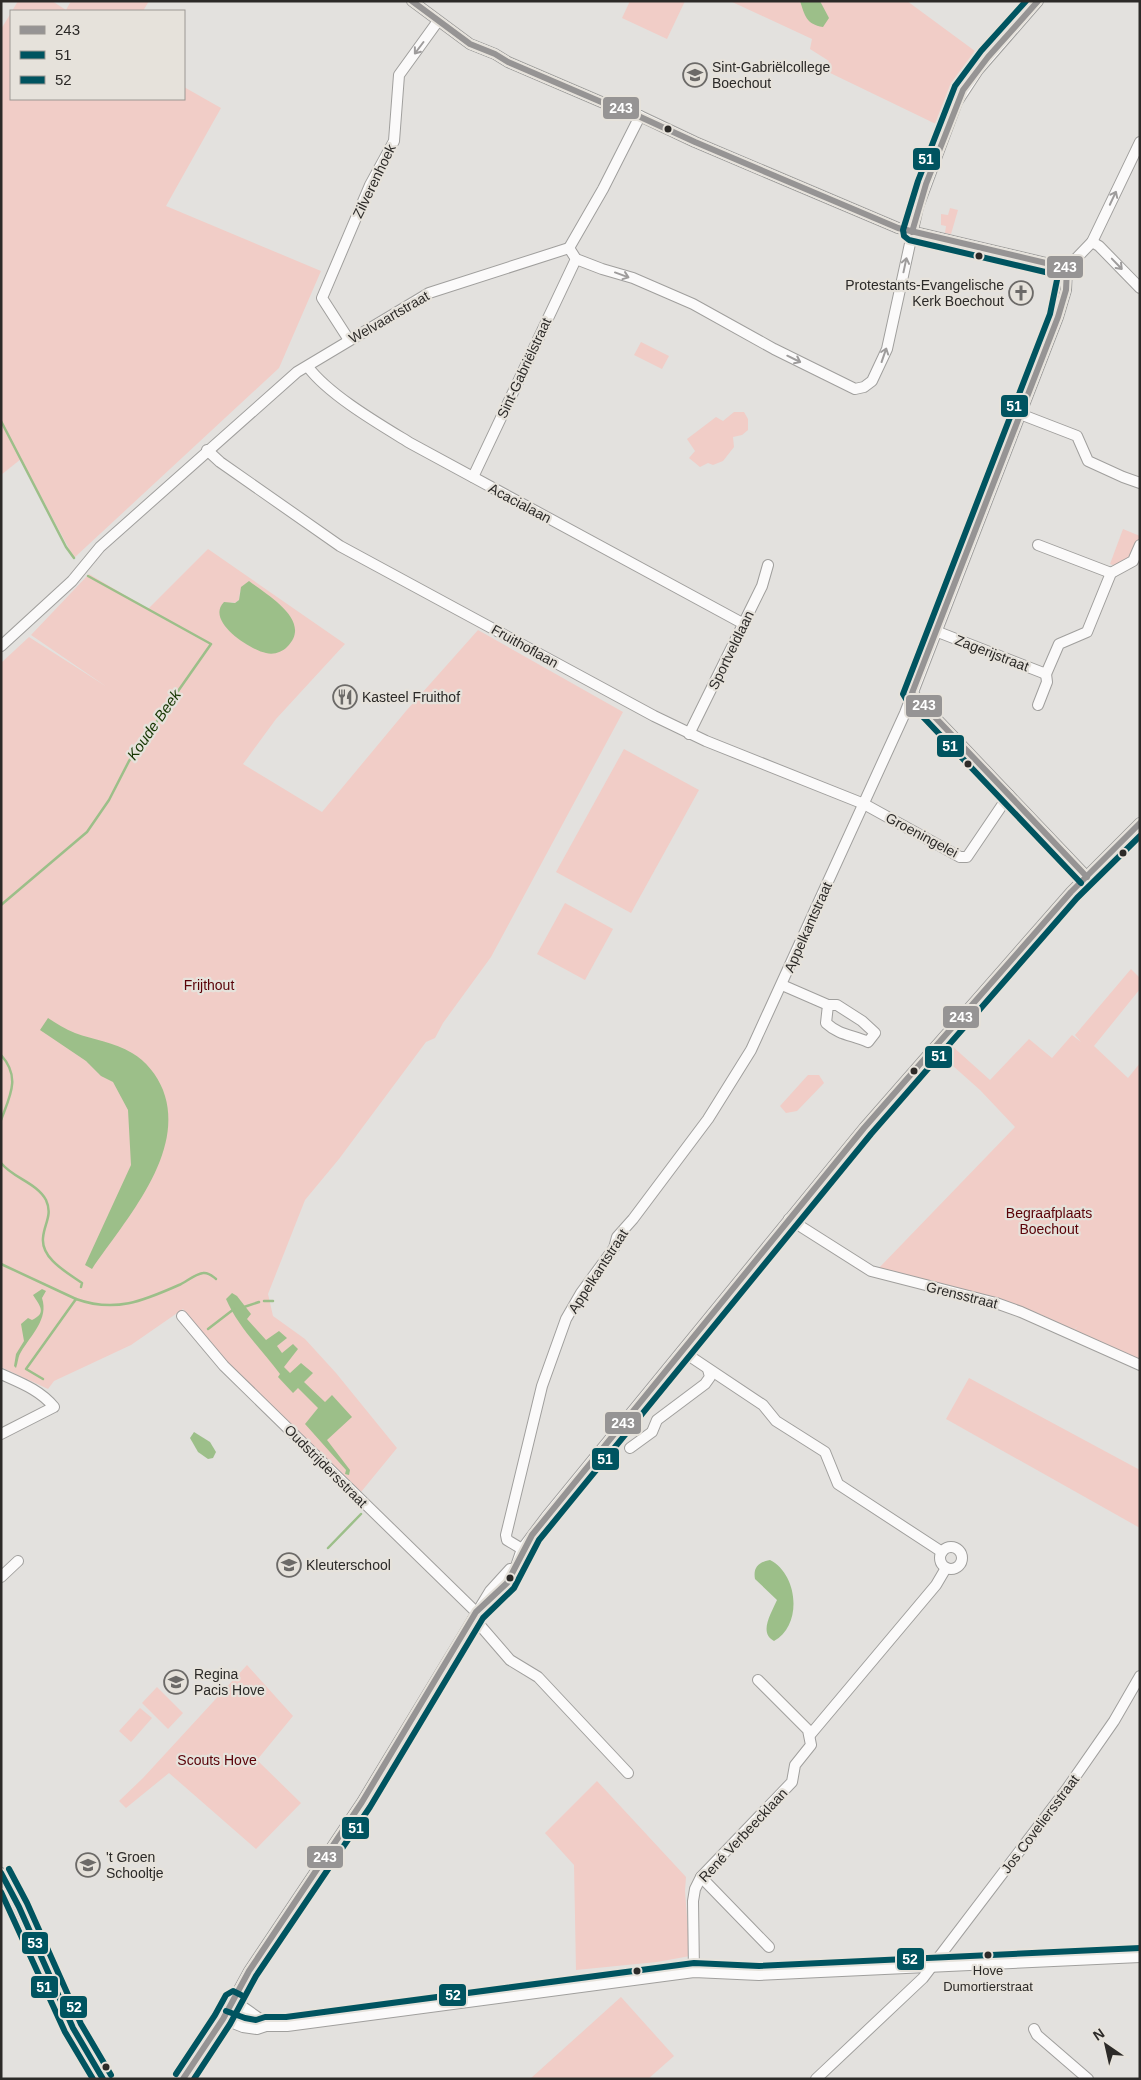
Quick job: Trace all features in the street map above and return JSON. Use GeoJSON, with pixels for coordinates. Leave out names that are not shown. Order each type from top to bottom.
{"type":"FeatureCollection","features":[{"type":"Feature","properties":{"kind":"street"},"geometry":{"type":"LineString","coordinates":[[412,1],[470,44],[495,54],[508,62],[640,116],[706,147],[838,204],[912,232],[1067,268],[1092,242],[1140,142]]}},
{"type":"Feature","properties":{"kind":"street"},"geometry":{"type":"LineString","coordinates":[[640,116],[603,189],[569,248],[576,259],[633,278],[693,304],[774,350],[855,389],[864,387],[876,375],[887,349],[912,232],[926,184],[963,90],[988,57],[1038,1]]}},
{"type":"Feature","properties":{"kind":"street","name":"Zilverenhoek"},"geometry":{"type":"LineString","coordinates":[[349,340],[322,298],[370,185],[394,141],[399,74],[438,21]]}},
{"type":"Feature","properties":{"kind":"street"},"geometry":{"type":"LineString","coordinates":[[1092,242],[1100,246],[1140,288]]}},
{"type":"Feature","properties":{"kind":"street","name":"Welvaartstraat"},"geometry":{"type":"LineString","coordinates":[[1,646],[72,581],[100,547],[297,372],[429,293],[569,248]]}},
{"type":"Feature","properties":{"kind":"street","name":"Sint-Gabriëlstraat"},"geometry":{"type":"LineString","coordinates":[[472,478],[576,259]]}},
{"type":"Feature","properties":{"kind":"street","name":"Appelkantstraat"},"geometry":{"type":"LineString","coordinates":[[521,1551],[507,1540],[506,1535],[542,1386],[566,1319],[581,1293],[614,1248],[617,1237],[625,1226],[633,1220],[719,1103],[751,1050],[864,804],[938,632],[1058,317],[1066,290],[1067,268]]}},
{"type":"Feature","properties":{"kind":"street","name":"Acacialaan"},"geometry":{"type":"LineString","coordinates":[[308,367],[318,380],[383,426],[472,478],[744,624]]}},
{"type":"Feature","properties":{"kind":"street"},"geometry":{"type":"LineString","coordinates":[[1020,414],[1077,436],[1088,461],[1140,483]]}},
{"type":"Feature","properties":{"kind":"street","name":"Fruithoflaan"},"geometry":{"type":"LineString","coordinates":[[207,450],[220,462],[340,546],[689,734],[864,804]]}},
{"type":"Feature","properties":{"kind":"street"},"geometry":{"type":"LineString","coordinates":[[1038,545],[1111,573],[1133,561],[1140,545]]}},
{"type":"Feature","properties":{"kind":"street","name":"Sportveldlaan"},"geometry":{"type":"LineString","coordinates":[[689,734],[762,586],[768,565]]}},
{"type":"Feature","properties":{"kind":"street","name":"Zagerijstraat"},"geometry":{"type":"LineString","coordinates":[[1038,705],[1046,682],[1046,674],[1059,644],[1087,632],[1111,573]]}},
{"type":"Feature","properties":{"kind":"street","name":"Zagerijstraat"},"geometry":{"type":"LineString","coordinates":[[938,632],[1046,674]]}},
{"type":"Feature","properties":{"kind":"street"},"geometry":{"type":"LineString","coordinates":[[912,693],[1087,877]]}},
{"type":"Feature","properties":{"kind":"street","name":"Groeningelei"},"geometry":{"type":"LineString","coordinates":[[864,804],[960,857],[967,857],[1010,796]]}},
{"type":"Feature","properties":{"kind":"street"},"geometry":{"type":"LineString","coordinates":[[183,2079],[223,2018],[249,1971],[362,1802],[474,1616],[514,1572],[521,1551],[864,1128],[1065,899],[1140,823]]}},
{"type":"Feature","properties":{"kind":"street"},"geometry":{"type":"LineString","coordinates":[[782,984],[828,1006],[837,1005],[862,1021],[875,1033],[868,1042],[851,1035],[835,1032],[826,1024],[828,1006]]}},
{"type":"Feature","properties":{"kind":"street","name":"Grensstraat"},"geometry":{"type":"LineString","coordinates":[[789,1219],[844,1256],[871,1271],[996,1303],[1021,1312],[1140,1365]]}},
{"type":"Feature","properties":{"kind":"street","name":"Oudstrijdersstraat"},"geometry":{"type":"LineString","coordinates":[[182,1316],[224,1366],[474,1616],[510,1660],[538,1677],[628,1774]]}},
{"type":"Feature","properties":{"kind":"street"},"geometry":{"type":"LineString","coordinates":[[682,1351],[763,1405],[776,1421],[825,1452],[838,1484],[942,1552]]}},
{"type":"Feature","properties":{"kind":"street"},"geometry":{"type":"LineString","coordinates":[[630,1448],[652,1432],[657,1420],[705,1384],[710,1377],[708,1368]]}},
{"type":"Feature","properties":{"kind":"street"},"geometry":{"type":"LineString","coordinates":[[1,1374],[33,1389],[46,1398],[54,1407],[1,1434]]}},
{"type":"Feature","properties":{"kind":"street"},"geometry":{"type":"LineString","coordinates":[[953,1547],[959,1550],[962,1556],[961,1563],[956,1568],[946,1568],[940,1561],[942,1552],[953,1547]]}},
{"type":"Feature","properties":{"kind":"street"},"geometry":{"type":"LineString","coordinates":[[1,1577],[18,1561]]}},
{"type":"Feature","properties":{"kind":"street","name":"René Verbeecklaan"},"geometry":{"type":"LineString","coordinates":[[694,1972],[693,1901],[695,1890],[701,1877],[792,1782],[796,1765],[811,1745],[810,1735],[936,1585],[946,1568]]}},
{"type":"Feature","properties":{"kind":"street","name":"Jos Coveliersstraat"},"geometry":{"type":"LineString","coordinates":[[816,2079],[916,1984],[931,1966],[1066,1790],[1114,1721],[1140,1676]]}},
{"type":"Feature","properties":{"kind":"street"},"geometry":{"type":"LineString","coordinates":[[758,1680],[808,1730],[810,1735]]}},
{"type":"Feature","properties":{"kind":"street"},"geometry":{"type":"LineString","coordinates":[[1,1873],[19,1907],[73,2028],[103,2079]]}},
{"type":"Feature","properties":{"kind":"street"},"geometry":{"type":"LineString","coordinates":[[701,1877],[769,1947]]}},
{"type":"Feature","properties":{"kind":"street"},"geometry":{"type":"LineString","coordinates":[[223,2018],[243,2027],[257,2029],[266,2026],[287,2026],[694,1972],[759,1975],[1140,1957]]}},
{"type":"Feature","properties":{"kind":"street"},"geometry":{"type":"LineString","coordinates":[[233,2000],[260,2019],[266,2026]]}},
{"type":"Feature","properties":{"kind":"street"},"geometry":{"type":"LineString","coordinates":[[1034,2029],[1037,2035],[1088,2079]]}},
{"type":"Feature","properties":{"kind":"green space"},"geometry":{"type":"Polygon","coordinates":[[[18,1],[52,1],[66,10],[13,10],[18,1]]]}},
{"type":"Feature","properties":{"kind":"green space"},"geometry":{"type":"Polygon","coordinates":[[[71,1],[149,1],[144,10],[66,10],[71,1]]]}},
{"type":"Feature","properties":{"kind":"green space"},"geometry":{"type":"Polygon","coordinates":[[[630,1],[685,1],[667,39],[622,18],[630,1]]]}},
{"type":"Feature","properties":{"kind":"green space"},"geometry":{"type":"Polygon","coordinates":[[[730,1],[907,1],[979,54],[952,94],[940,126],[824,70],[829,61],[810,49],[812,39],[730,1]]]}},
{"type":"Feature","properties":{"kind":"green space"},"geometry":{"type":"Polygon","coordinates":[[[10,15],[10,100],[185,100],[185,88],[221,108],[166,206],[321,271],[279,368],[74,558],[21,459],[1,475],[1,29],[10,15]]]}},
{"type":"Feature","properties":{"kind":"green space"},"geometry":{"type":"Polygon","coordinates":[[[950,208],[958,210],[951,234],[945,233],[946,226],[941,225],[941,214],[948,215],[950,208]]]}},
{"type":"Feature","properties":{"kind":"green space"},"geometry":{"type":"Polygon","coordinates":[[[641,342],[669,356],[662,369],[634,355],[641,342]]]}},
{"type":"Feature","properties":{"kind":"green space"},"geometry":{"type":"Polygon","coordinates":[[[734,412],[744,412],[748,419],[748,430],[742,435],[733,437],[734,447],[723,461],[713,465],[708,463],[700,467],[689,458],[695,451],[687,439],[716,417],[723,421],[734,412]]]}},
{"type":"Feature","properties":{"kind":"green space"},"geometry":{"type":"Polygon","coordinates":[[[1123,529],[1140,536],[1130,559],[1115,566],[1110,564],[1123,529]]]}},
{"type":"Feature","properties":{"kind":"green space","name":"Frijthout"},"geometry":{"type":"Polygon","coordinates":[[[208,549],[345,644],[276,719],[243,764],[322,812],[406,711],[478,630],[623,712],[491,957],[443,1023],[435,1038],[426,1042],[339,1159],[305,1200],[268,1294],[273,1316],[305,1339],[336,1373],[397,1448],[361,1492],[219,1354],[183,1309],[131,1345],[54,1381],[48,1389],[1,1367],[1,663],[29,637],[107,687],[31,635],[89,574],[148,609],[208,549]],[[240,591],[239,600],[235,603],[230,602],[293,638],[295,631],[240,591]]]}},
{"type":"Feature","properties":{"kind":"green space"},"geometry":{"type":"Polygon","coordinates":[[[624,749],[699,790],[631,913],[556,872],[624,749]]]}},
{"type":"Feature","properties":{"kind":"green space"},"geometry":{"type":"Polygon","coordinates":[[[565,903],[613,929],[585,980],[537,954],[565,903]]]}},
{"type":"Feature","properties":{"kind":"green space","name":"Begraafplaats Boechout"},"geometry":{"type":"Polygon","coordinates":[[[1131,969],[1140,978],[1140,989],[1094,1046],[1128,1078],[1140,1063],[1140,1360],[1073,1331],[1078,1326],[1072,1331],[877,1270],[1015,1127],[980,1090],[943,1057],[952,1046],[990,1080],[1029,1039],[1052,1058],[1072,1035],[1081,1042],[1075,1035],[1131,969]]]}},
{"type":"Feature","properties":{"kind":"green space"},"geometry":{"type":"Polygon","coordinates":[[[808,1075],[819,1075],[824,1083],[797,1111],[786,1113],[780,1106],[808,1075]]]}},
{"type":"Feature","properties":{"kind":"green space"},"geometry":{"type":"Polygon","coordinates":[[[969,1378],[1140,1470],[1140,1528],[946,1419],[969,1378]]]}},
{"type":"Feature","properties":{"kind":"green space","name":"Scouts Hove"},"geometry":{"type":"Polygon","coordinates":[[[247,1665],[293,1716],[257,1760],[301,1803],[256,1849],[169,1773],[126,1808],[119,1801],[143,1778],[247,1665]]]}},
{"type":"Feature","properties":{"kind":"green space"},"geometry":{"type":"Polygon","coordinates":[[[157,1687],[183,1713],[168,1729],[142,1703],[157,1687]]]}},
{"type":"Feature","properties":{"kind":"green space"},"geometry":{"type":"Polygon","coordinates":[[[140,1708],[152,1718],[131,1742],[119,1731],[140,1708]]]}},
{"type":"Feature","properties":{"kind":"green space"},"geometry":{"type":"Polygon","coordinates":[[[597,1781],[686,1877],[685,1891],[690,1956],[657,1962],[576,1970],[574,1865],[545,1833],[597,1781]]]}},
{"type":"Feature","properties":{"kind":"green space"},"geometry":{"type":"Polygon","coordinates":[[[621,1997],[674,2056],[648,2079],[530,2079],[621,1997]]]}},
{"type":"Feature","properties":{"kind":"shaded area"},"geometry":{"type":"Polygon","coordinates":[[[800,1],[820,1],[829,18],[823,27],[813,24],[807,18],[800,1]]]}},
{"type":"Feature","properties":{"kind":"shaded area"},"geometry":{"type":"Polygon","coordinates":[[[249,581],[276,601],[291,618],[295,628],[294,637],[287,647],[280,652],[269,654],[241,641],[232,634],[220,618],[220,610],[224,602],[235,603],[239,600],[241,587],[249,581]]]}},
{"type":"Feature","properties":{"kind":"shaded area"},"geometry":{"type":"Polygon","coordinates":[[[48,1018],[75,1033],[125,1049],[142,1060],[161,1084],[168,1114],[167,1138],[160,1161],[149,1185],[92,1269],[85,1265],[131,1165],[128,1110],[113,1082],[101,1076],[86,1061],[40,1030],[48,1018]]]}},
{"type":"Feature","properties":{"kind":"shaded area"},"geometry":{"type":"Polygon","coordinates":[[[42,1289],[46,1291],[42,1298],[44,1306],[41,1320],[20,1354],[16,1368],[14,1366],[16,1354],[24,1341],[21,1324],[28,1318],[32,1320],[37,1317],[41,1312],[33,1295],[42,1289]]]}},
{"type":"Feature","properties":{"kind":"shaded area"},"geometry":{"type":"Polygon","coordinates":[[[232,1293],[237,1296],[251,1314],[247,1319],[266,1340],[279,1331],[287,1338],[277,1346],[282,1353],[293,1344],[298,1349],[284,1367],[290,1373],[301,1363],[313,1373],[304,1382],[325,1402],[332,1395],[352,1417],[327,1440],[350,1470],[349,1475],[345,1474],[346,1470],[305,1424],[318,1408],[298,1388],[293,1393],[278,1377],[280,1374],[244,1329],[231,1309],[226,1299],[232,1293]]]}},
{"type":"Feature","properties":{"kind":"shaded area"},"geometry":{"type":"Polygon","coordinates":[[[194,1432],[210,1442],[216,1452],[213,1458],[208,1459],[198,1452],[190,1438],[194,1432]]]}},
{"type":"Feature","properties":{"kind":"shaded area"},"geometry":{"type":"Polygon","coordinates":[[[770,1560],[787,1576],[793,1600],[790,1624],[783,1634],[774,1641],[769,1637],[767,1628],[777,1600],[755,1579],[757,1566],[762,1562],[770,1560]]]}},
{"type":"Feature","properties":{"kind":"waterway","name":"Koude Beek"},"geometry":{"type":"LineString","coordinates":[[1,421],[66,547],[74,558]]}},
{"type":"Feature","properties":{"kind":"waterway","name":"Koude Beek"},"geometry":{"type":"LineString","coordinates":[[1,905],[87,832],[109,800],[129,761],[211,644],[88,576]]}},
{"type":"Feature","properties":{"kind":"waterway"},"geometry":{"type":"LineString","coordinates":[[1,1055],[11,1071],[12,1079],[10,1095],[1,1120]]}},
{"type":"Feature","properties":{"kind":"waterway"},"geometry":{"type":"LineString","coordinates":[[1,1163],[12,1173],[37,1189],[46,1200],[49,1210],[43,1238],[46,1252],[56,1265],[82,1283],[81,1287]]}},
{"type":"Feature","properties":{"kind":"waterway","name":"Koude Beek"},"geometry":{"type":"LineString","coordinates":[[1,1264],[76,1299]]}},
{"type":"Feature","properties":{"kind":"waterway"},"geometry":{"type":"LineString","coordinates":[[43,1379],[26,1369],[76,1299],[103,1305],[116,1305],[141,1300],[166,1291],[203,1273],[210,1274],[216,1279]]}},
{"type":"Feature","properties":{"kind":"waterway"},"geometry":{"type":"LineString","coordinates":[[264,1301],[273,1301]]}},
{"type":"Feature","properties":{"kind":"waterway"},"geometry":{"type":"LineString","coordinates":[[244,1307],[259,1302]]}},
{"type":"Feature","properties":{"kind":"waterway"},"geometry":{"type":"LineString","coordinates":[[208,1329],[234,1309]]}},
{"type":"Feature","properties":{"kind":"waterway"},"geometry":{"type":"LineString","coordinates":[[328,1548],[361,1514]]}},
{"type":"Feature","properties":{"kind":"transit line","name":"243"},"geometry":{"type":"LineString","coordinates":[[412,1],[470,44],[495,54],[508,62],[606,104],[612,104],[695,142],[898,228],[1067,268],[1066,290],[1058,317],[912,693],[1087,877]]}},
{"type":"Feature","properties":{"kind":"transit line","name":"51"},"geometry":{"type":"LineString","coordinates":[[1026,1],[981,51],[955,86],[918,181],[903,230],[904,236],[909,240],[1058,275],[1050,314],[903,694],[1081,883]]}},
{"type":"Feature","properties":{"kind":"transit line","name":"243"},"geometry":{"type":"LineString","coordinates":[[912,232],[926,184],[963,90],[988,57],[1038,1]]}},
{"type":"Feature","properties":{"kind":"transit line","name":"243"},"geometry":{"type":"LineString","coordinates":[[183,2079],[223,2019],[249,1971],[362,1802],[476,1612],[507,1583],[532,1535],[864,1128],[1071,892],[1140,823]]}},
{"type":"Feature","properties":{"kind":"transit line","name":"51"},"geometry":{"type":"LineString","coordinates":[[194,2079],[230,2024],[256,1976],[370,1807],[483,1618],[514,1588],[539,1540],[871,1134],[1077,898],[1140,836]]}},
{"type":"Feature","properties":{"kind":"transit line","name":"52"},"geometry":{"type":"LineString","coordinates":[[9,1869],[27,1903],[81,2024],[111,2075]]}},
{"type":"Feature","properties":{"kind":"transit line","name":"53"},"geometry":{"type":"LineString","coordinates":[[1,1873],[19,1907],[73,2028],[103,2079]]}},
{"type":"Feature","properties":{"kind":"transit line","name":"51"},"geometry":{"type":"LineString","coordinates":[[1,1892],[65,2032],[93,2079]]}},
{"type":"Feature","properties":{"kind":"transit line","name":"52"},"geometry":{"type":"LineString","coordinates":[[226,2011],[256,2020],[265,2017],[286,2017],[694,1963],[759,1966],[1140,1948]]}},
{"type":"Feature","properties":{"kind":"transit line","name":"52"},"geometry":{"type":"LineString","coordinates":[[176,2074],[226,1995],[233,1991],[241,1995]]}},
{"type":"Feature","properties":{"kind":"place","name":"Sint-Gabriëlcollege Boechout"},"geometry":{"type":"Point","coordinates":[695,75]}},
{"type":"Feature","properties":{"kind":"place","name":"Protestants-Evangelische Kerk Boechout"},"geometry":{"type":"Point","coordinates":[1021,293]}},
{"type":"Feature","properties":{"kind":"place","name":"Kasteel Fruithof"},"geometry":{"type":"Point","coordinates":[345,697]}},
{"type":"Feature","properties":{"kind":"place","name":"Kleuterschool"},"geometry":{"type":"Point","coordinates":[289,1565]}},
{"type":"Feature","properties":{"kind":"place","name":"Regina Pacis Hove"},"geometry":{"type":"Point","coordinates":[176,1682]}},
{"type":"Feature","properties":{"kind":"place","name":"'t Groen Schooltje"},"geometry":{"type":"Point","coordinates":[88,1865]}},
{"type":"Feature","properties":{"kind":"place","name":"Hove Dumortierstraat"},"geometry":{"type":"Point","coordinates":[988,1955]}}]}
